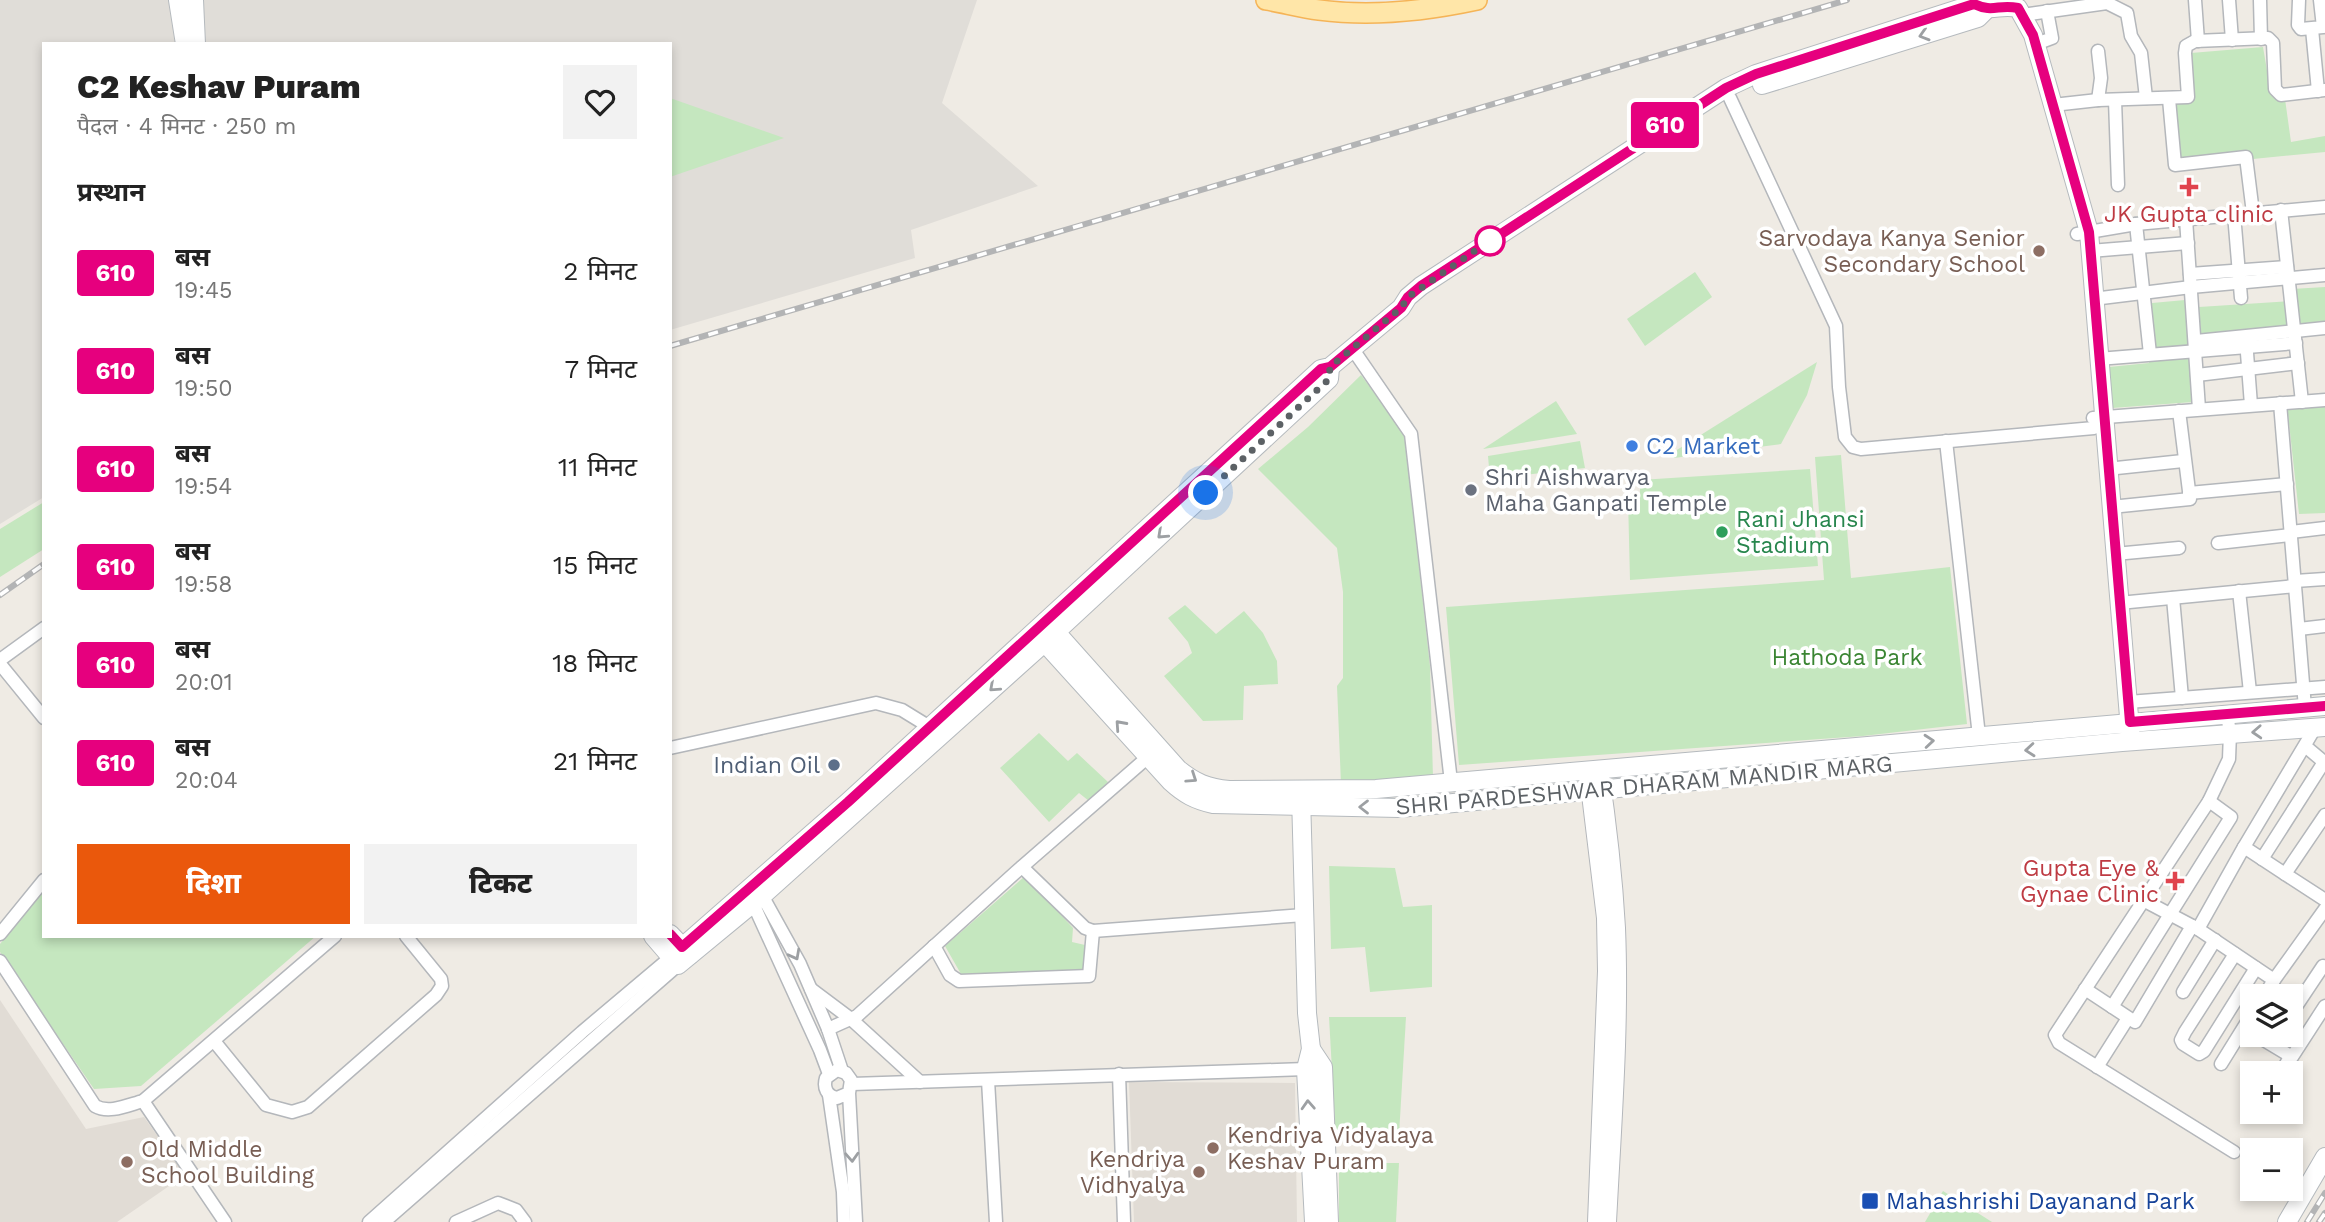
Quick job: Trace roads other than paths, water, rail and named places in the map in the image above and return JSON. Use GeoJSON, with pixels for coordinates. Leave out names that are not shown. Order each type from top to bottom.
{"type":"FeatureCollection","features":[{"type":"Feature","properties":{"kind":"main road"},"geometry":{"type":"LineString","coordinates":[[178,0],[189,37]]}},
{"type":"Feature","properties":{"kind":"main road"},"geometry":{"type":"LineString","coordinates":[[189,37],[194,0]]}},
{"type":"Feature","properties":{"kind":"main road"},"geometry":{"type":"LineString","coordinates":[[1266,0],[1321,10],[1384,13],[1441,8],[1477,0]]}},
{"type":"Feature","properties":{"kind":"main road"},"geometry":{"type":"LineString","coordinates":[[656,938],[678,952],[754,893],[1046,632],[1321,369],[1330,367],[1401,308],[1413,305],[1495,243],[1728,93],[1762,85],[1978,18],[1986,10],[2007,6],[2023,12],[2036,44],[2083,233],[2124,742]]}},
{"type":"Feature","properties":{"kind":"main road"},"geometry":{"type":"LineString","coordinates":[[2023,12],[2023,37],[2090,251],[2098,359],[2097,421],[2107,469],[2128,702],[2124,722]]}},
{"type":"Feature","properties":{"kind":"main road"},"geometry":{"type":"LineString","coordinates":[[754,893],[928,726],[1046,632]]}},
{"type":"Feature","properties":{"kind":"main road","name":"SHRI PARDESHWAR DHARAM MANDIR MARG"},"geometry":{"type":"LineString","coordinates":[[1046,632],[1148,757],[1182,792],[1198,801],[1213,804],[1399,808],[2124,742],[2320,728]]}},
{"type":"Feature","properties":{"kind":"main road","name":"SHRI PARDESHWAR DHARAM MANDIR MARG"},"geometry":{"type":"LineString","coordinates":[[1046,632],[1178,769],[1193,781],[1209,788],[1229,790],[1376,789],[2325,706]]}},
{"type":"Feature","properties":{"kind":"main road"},"geometry":{"type":"LineString","coordinates":[[1301,789],[1311,1049],[1306,1069],[1314,1222]]}},
{"type":"Feature","properties":{"kind":"main road"},"geometry":{"type":"LineString","coordinates":[[1275,807],[1302,836]]}},
{"type":"Feature","properties":{"kind":"main road"},"geometry":{"type":"LineString","coordinates":[[1311,1049],[1323,1067],[1329,1222]]}},
{"type":"Feature","properties":{"kind":"main road"},"geometry":{"type":"LineString","coordinates":[[2287,1222],[2325,1157]]}},
{"type":"Feature","properties":{"kind":"street"},"geometry":{"type":"LineString","coordinates":[[2195,0],[2198,41]]}},
{"type":"Feature","properties":{"kind":"street"},"geometry":{"type":"LineString","coordinates":[[2229,0],[2232,40]]}},
{"type":"Feature","properties":{"kind":"street"},"geometry":{"type":"LineString","coordinates":[[2260,0],[2261,39]]}},
{"type":"Feature","properties":{"kind":"street"},"geometry":{"type":"LineString","coordinates":[[2299,0],[2298,25],[2301,29],[2323,27],[2320,0]]}},
{"type":"Feature","properties":{"kind":"street"},"geometry":{"type":"LineString","coordinates":[[2023,12],[2107,3],[2127,13],[2131,36],[2141,53],[2146,97]]}},
{"type":"Feature","properties":{"kind":"street"},"geometry":{"type":"LineString","coordinates":[[2036,44],[2052,38],[2047,11]]}},
{"type":"Feature","properties":{"kind":"street"},"geometry":{"type":"LineString","coordinates":[[2053,105],[2146,97],[2188,97],[2186,46],[2198,41],[2268,38],[2273,43],[2275,89],[2281,95],[2321,91],[2312,29]]}},
{"type":"Feature","properties":{"kind":"street"},"geometry":{"type":"LineString","coordinates":[[2098,51],[2101,78],[2098,100]]}},
{"type":"Feature","properties":{"kind":"street"},"geometry":{"type":"LineString","coordinates":[[1728,93],[1836,326],[1845,437],[1853,447],[1861,449],[1946,441],[2199,409],[2325,400]]}},
{"type":"Feature","properties":{"kind":"street"},"geometry":{"type":"LineString","coordinates":[[2169,99],[2175,165],[2246,157],[2253,213]]}},
{"type":"Feature","properties":{"kind":"street"},"geometry":{"type":"LineString","coordinates":[[2115,100],[2118,185]]}},
{"type":"Feature","properties":{"kind":"street"},"geometry":{"type":"LineString","coordinates":[[2083,233],[2136,224],[2325,206]]}},
{"type":"Feature","properties":{"kind":"street"},"geometry":{"type":"LineString","coordinates":[[2281,210],[2302,402]]}},
{"type":"Feature","properties":{"kind":"street"},"geometry":{"type":"LineString","coordinates":[[2234,214],[2241,298]]}},
{"type":"Feature","properties":{"kind":"street"},"geometry":{"type":"LineString","coordinates":[[2186,219],[2199,409]]}},
{"type":"Feature","properties":{"kind":"street"},"geometry":{"type":"LineString","coordinates":[[2136,224],[2150,354]]}},
{"type":"Feature","properties":{"kind":"street"},"geometry":{"type":"LineString","coordinates":[[2090,251],[2188,243]]}},
{"type":"Feature","properties":{"kind":"street"},"geometry":{"type":"LineString","coordinates":[[2093,299],[2143,292],[2190,281],[2288,272],[2325,275]]}},
{"type":"Feature","properties":{"kind":"street"},"geometry":{"type":"LineString","coordinates":[[2098,359],[2295,337],[2325,328]]}},
{"type":"Feature","properties":{"kind":"street"},"geometry":{"type":"LineString","coordinates":[[2247,342],[2251,405]]}},
{"type":"Feature","properties":{"kind":"street"},"geometry":{"type":"LineString","coordinates":[[1352,348],[1411,434],[1451,782]]}},
{"type":"Feature","properties":{"kind":"street"},"geometry":{"type":"LineString","coordinates":[[2197,375],[2298,363]]}},
{"type":"Feature","properties":{"kind":"street"},"geometry":{"type":"LineString","coordinates":[[2280,403],[2305,708]]}},
{"type":"Feature","properties":{"kind":"street"},"geometry":{"type":"LineString","coordinates":[[2110,507],[2190,499],[2183,461],[2179,411]]}},
{"type":"Feature","properties":{"kind":"street"},"geometry":{"type":"LineString","coordinates":[[1946,441],[1979,736]]}},
{"type":"Feature","properties":{"kind":"street"},"geometry":{"type":"LineString","coordinates":[[2107,469],[2183,461]]}},
{"type":"Feature","properties":{"kind":"street"},"geometry":{"type":"LineString","coordinates":[[2189,493],[2287,484]]}},
{"type":"Feature","properties":{"kind":"street"},"geometry":{"type":"LineString","coordinates":[[2218,544],[2325,528]]}},
{"type":"Feature","properties":{"kind":"street"},"geometry":{"type":"LineString","coordinates":[[2115,554],[2179,548]]}},
{"type":"Feature","properties":{"kind":"street"},"geometry":{"type":"LineString","coordinates":[[2119,603],[2325,579]]}},
{"type":"Feature","properties":{"kind":"street"},"geometry":{"type":"LineString","coordinates":[[2239,591],[2250,692]]}},
{"type":"Feature","properties":{"kind":"street"},"geometry":{"type":"LineString","coordinates":[[2173,598],[2182,698]]}},
{"type":"Feature","properties":{"kind":"street"},"geometry":{"type":"LineString","coordinates":[[2299,629],[2325,626]]}},
{"type":"Feature","properties":{"kind":"street"},"geometry":{"type":"LineString","coordinates":[[42,630],[0,662],[42,715]]}},
{"type":"Feature","properties":{"kind":"street"},"geometry":{"type":"LineString","coordinates":[[2128,702],[2325,687]]}},
{"type":"Feature","properties":{"kind":"street"},"geometry":{"type":"LineString","coordinates":[[672,748],[876,703],[902,710],[928,726]]}},
{"type":"Feature","properties":{"kind":"street"},"geometry":{"type":"LineString","coordinates":[[2227,715],[2230,733],[2229,759],[2209,801],[2055,1035],[2059,1043],[2234,1152]]}},
{"type":"Feature","properties":{"kind":"street"},"geometry":{"type":"LineString","coordinates":[[2085,989],[2136,1022],[2305,746],[2320,728]]}},
{"type":"Feature","properties":{"kind":"street"},"geometry":{"type":"LineString","coordinates":[[2262,859],[2324,762],[2305,746]]}},
{"type":"Feature","properties":{"kind":"street"},"geometry":{"type":"LineString","coordinates":[[828,1029],[857,1016],[1148,757]]}},
{"type":"Feature","properties":{"kind":"street"},"geometry":{"type":"LineString","coordinates":[[1593,770],[1612,857],[1617,929],[1618,987],[1608,1222]]}},
{"type":"Feature","properties":{"kind":"street"},"geometry":{"type":"LineString","coordinates":[[1596,1222],[1606,971],[1597,790]]}},
{"type":"Feature","properties":{"kind":"street"},"geometry":{"type":"LineString","coordinates":[[2112,1007],[2231,817],[2209,801]]}},
{"type":"Feature","properties":{"kind":"street"},"geometry":{"type":"LineString","coordinates":[[2285,874],[2321,832],[2325,815]]}},
{"type":"Feature","properties":{"kind":"street"},"geometry":{"type":"LineString","coordinates":[[2244,847],[2325,900]]}},
{"type":"Feature","properties":{"kind":"street"},"geometry":{"type":"LineString","coordinates":[[1022,867],[1085,928],[1093,931],[1304,915]]}},
{"type":"Feature","properties":{"kind":"street"},"geometry":{"type":"LineString","coordinates":[[0,934],[42,882]]}},
{"type":"Feature","properties":{"kind":"street"},"geometry":{"type":"LineString","coordinates":[[754,893],[800,964],[828,1029],[835,1072],[824,1087],[829,1095],[843,1192],[844,1222]]}},
{"type":"Feature","properties":{"kind":"street"},"geometry":{"type":"LineString","coordinates":[[754,893],[835,1072],[849,1076],[856,1222]]}},
{"type":"Feature","properties":{"kind":"street"},"geometry":{"type":"LineString","coordinates":[[2144,900],[2195,927],[2274,980]]}},
{"type":"Feature","properties":{"kind":"street"},"geometry":{"type":"LineString","coordinates":[[2272,984],[2325,909]]}},
{"type":"Feature","properties":{"kind":"street"},"geometry":{"type":"LineString","coordinates":[[934,946],[950,975],[959,981],[1089,976],[1093,931]]}},
{"type":"Feature","properties":{"kind":"street"},"geometry":{"type":"LineString","coordinates":[[0,961],[95,1106],[101,1110],[143,1101],[333,938]]}},
{"type":"Feature","properties":{"kind":"street"},"geometry":{"type":"LineString","coordinates":[[214,1041],[266,1105],[292,1112],[308,1107],[436,995],[442,986],[441,979],[407,938]]}},
{"type":"Feature","properties":{"kind":"street"},"geometry":{"type":"LineString","coordinates":[[2183,992],[2215,940]]}},
{"type":"Feature","properties":{"kind":"street"},"geometry":{"type":"LineString","coordinates":[[369,1222],[582,1032],[678,952]]}},
{"type":"Feature","properties":{"kind":"street"},"geometry":{"type":"LineString","coordinates":[[383,1222],[678,952]]}},
{"type":"Feature","properties":{"kind":"street"},"geometry":{"type":"LineString","coordinates":[[2235,954],[2185,1032],[2181,1040],[2183,1044],[2199,1054],[2204,1051],[2256,968]]}},
{"type":"Feature","properties":{"kind":"street"},"geometry":{"type":"LineString","coordinates":[[2303,996],[2323,966]]}},
{"type":"Feature","properties":{"kind":"street"},"geometry":{"type":"LineString","coordinates":[[811,989],[851,1018],[920,1082]]}},
{"type":"Feature","properties":{"kind":"street"},"geometry":{"type":"LineString","coordinates":[[2288,1061],[2325,1006]]}},
{"type":"Feature","properties":{"kind":"street"},"geometry":{"type":"LineString","coordinates":[[2097,1067],[2128,1018]]}},
{"type":"Feature","properties":{"kind":"street"},"geometry":{"type":"LineString","coordinates":[[2221,1064],[2240,1042]]}},
{"type":"Feature","properties":{"kind":"street"},"geometry":{"type":"LineString","coordinates":[[2281,1047],[2290,1057]]}},
{"type":"Feature","properties":{"kind":"street"},"geometry":{"type":"LineString","coordinates":[[829,1095],[837,1098],[850,1088],[920,1082],[1306,1069]]}},
{"type":"Feature","properties":{"kind":"street"},"geometry":{"type":"LineString","coordinates":[[1119,1074],[1124,1222]]}},
{"type":"Feature","properties":{"kind":"street"},"geometry":{"type":"LineString","coordinates":[[988,1080],[996,1222]]}},
{"type":"Feature","properties":{"kind":"street"},"geometry":{"type":"LineString","coordinates":[[143,1101],[225,1222]]}},
{"type":"Feature","properties":{"kind":"street"},"geometry":{"type":"LineString","coordinates":[[456,1222],[473,1219],[498,1203],[509,1206],[525,1222]]}},
{"type":"Feature","properties":{"kind":"street"},"geometry":{"type":"LineString","coordinates":[[509,1206],[512,1222]]}},
{"type":"Feature","properties":{"kind":"railway"},"geometry":{"type":"LineString","coordinates":[[672,345],[1847,0]]}},
{"type":"Feature","properties":{"kind":"railway"},"geometry":{"type":"LineString","coordinates":[[0,595],[42,565]]}},
{"type":"Feature","properties":{"kind":"railway"},"geometry":{"type":"LineString","coordinates":[[2307,1222],[2325,1193]]}},
{"type":"Feature","properties":{"kind":"railway"},"geometry":{"type":"LineString","coordinates":[[2319,1222],[2325,1213]]}},
{"type":"Feature","properties":{"kind":"place","name":"JK Gupta clinic"},"geometry":{"type":"Point","coordinates":[2189,187]}},
{"type":"Feature","properties":{"kind":"place","name":"Sarvodaya Kanya Senior Secondary School"},"geometry":{"type":"Point","coordinates":[2039,251]}},
{"type":"Feature","properties":{"kind":"place","name":"C2 Market"},"geometry":{"type":"Point","coordinates":[1632,446]}},
{"type":"Feature","properties":{"kind":"place","name":"Shri Aishwarya Maha Ganpati Temple"},"geometry":{"type":"Point","coordinates":[1471,490]}},
{"type":"Feature","properties":{"kind":"place","name":"Rani Jhansi Stadium"},"geometry":{"type":"Point","coordinates":[1722,532]}},
{"type":"Feature","properties":{"kind":"place","name":"Indian Oil"},"geometry":{"type":"Point","coordinates":[834,765]}},
{"type":"Feature","properties":{"kind":"place","name":"Gupta Eye & Gynae Clinic"},"geometry":{"type":"Point","coordinates":[2175,881]}},
{"type":"Feature","properties":{"kind":"place","name":"Kendriya Vidyalaya Keshav Puram"},"geometry":{"type":"Point","coordinates":[1213,1148]}},
{"type":"Feature","properties":{"kind":"place","name":"Old Middle School Building"},"geometry":{"type":"Point","coordinates":[127,1162]}},
{"type":"Feature","properties":{"kind":"place","name":"Kendriya Vidhyalya"},"geometry":{"type":"Point","coordinates":[1199,1172]}},
{"type":"Feature","properties":{"kind":"place","name":"Mahashrishi Dayanand Park"},"geometry":{"type":"Point","coordinates":[1870,1201]}},
{"type":"Feature","properties":{"kind":"park label","name":"Hathoda Park"},"geometry":{"type":"Point","coordinates":[1847,657]}}]}
